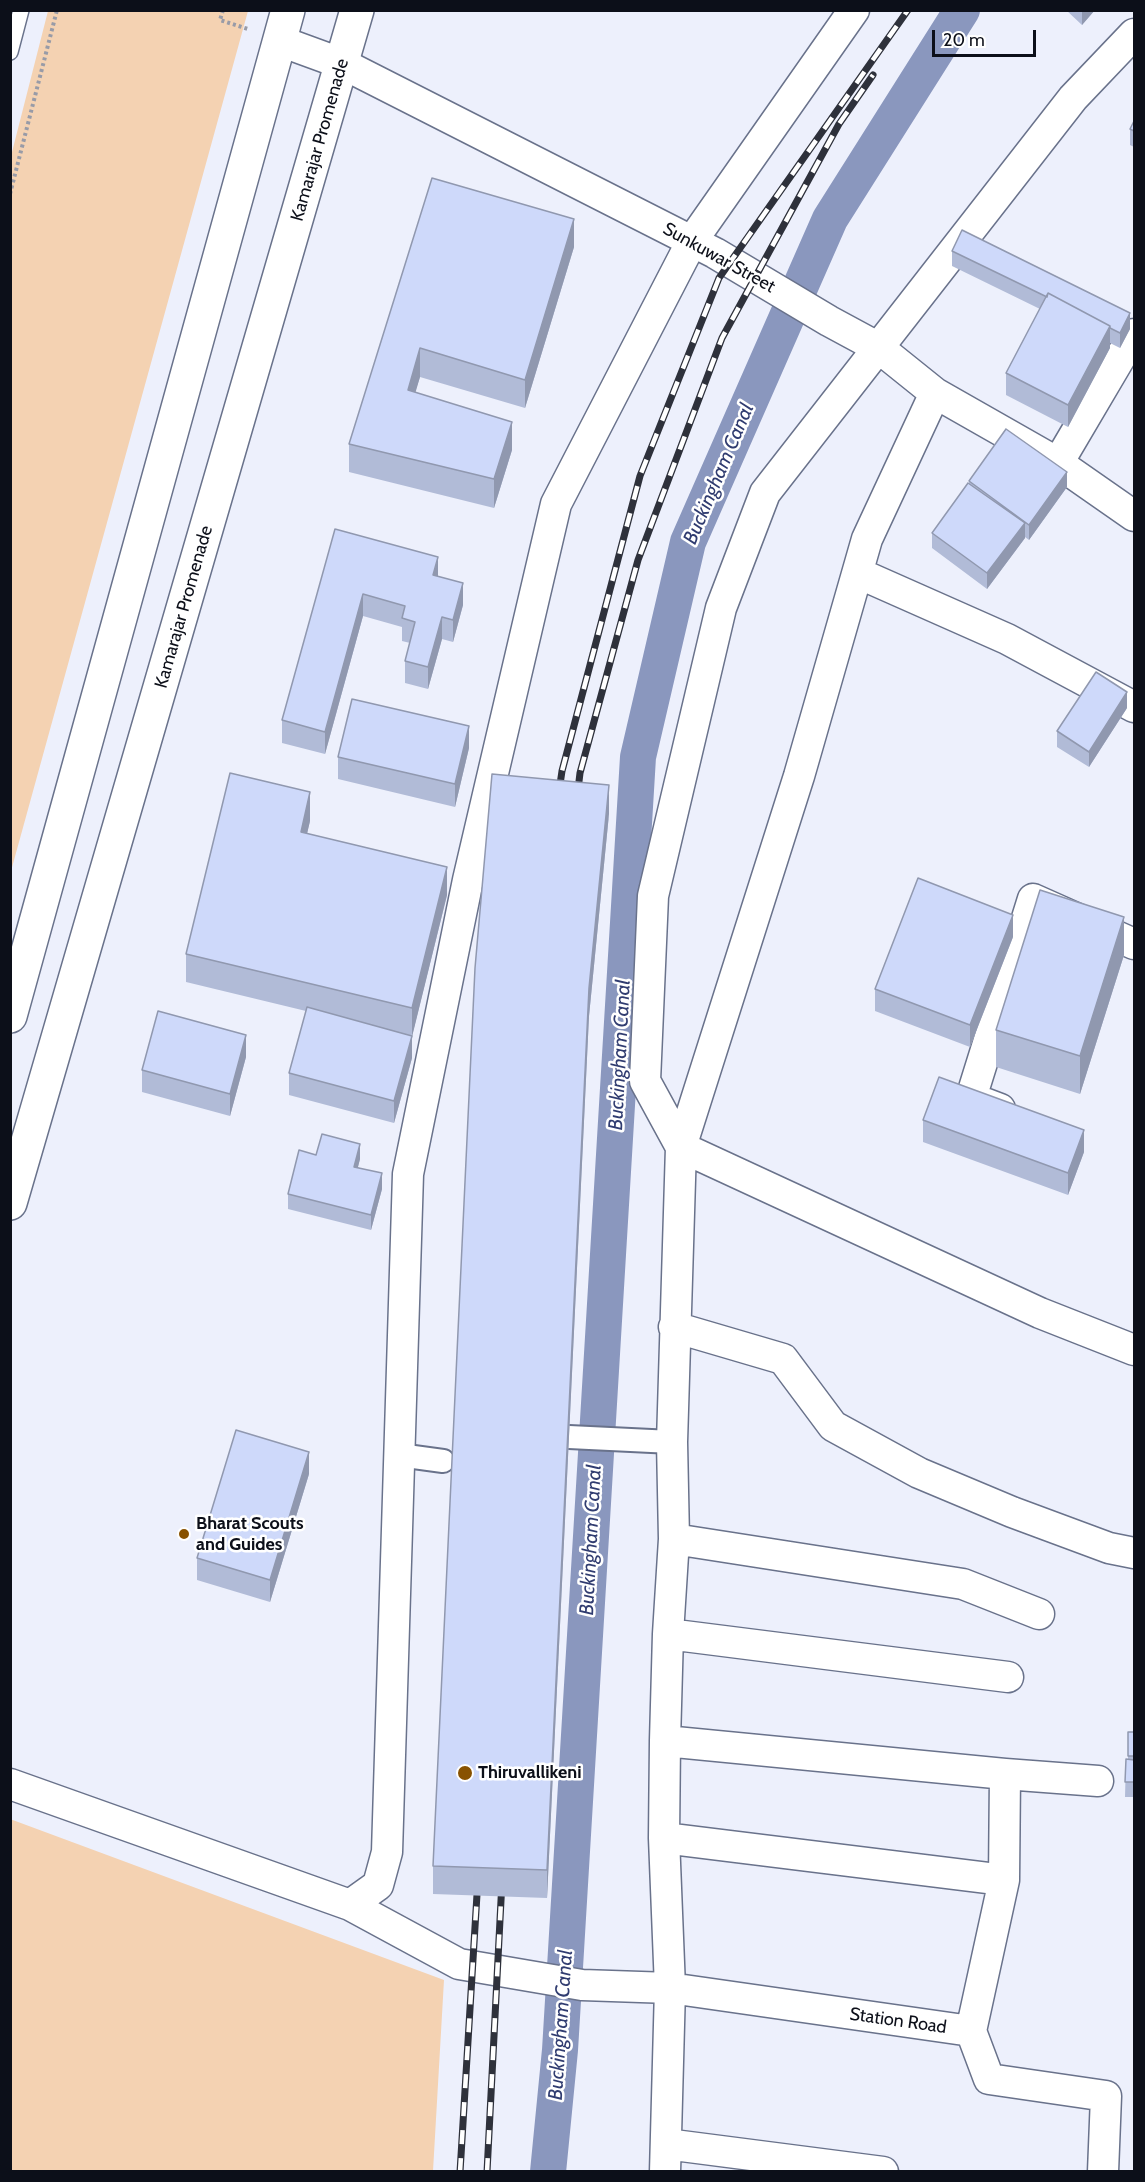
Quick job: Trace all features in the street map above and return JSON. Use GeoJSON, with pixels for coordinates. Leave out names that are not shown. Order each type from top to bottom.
{"type":"FeatureCollection","features":[{"type":"Feature","properties":{"kind":"main road","name":"Kamarajar Promenade"},"geometry":{"type":"LineString","coordinates":[[10,1203],[357,10]]}},
{"type":"Feature","properties":{"kind":"main road"},"geometry":{"type":"LineString","coordinates":[[10,1016],[284,26]]}},
{"type":"Feature","properties":{"kind":"street"},"geometry":{"type":"LineString","coordinates":[[350,1905],[378,1885],[387,1852],[408,1174],[468,880],[556,504],[704,247],[854,10]]}},
{"type":"Feature","properties":{"kind":"street","name":"Sunkuwar Street"},"geometry":{"type":"LineString","coordinates":[[284,26],[343,64],[704,247],[879,348],[935,393],[1058,463],[1134,516]]}},
{"type":"Feature","properties":{"kind":"street"},"geometry":{"type":"LineString","coordinates":[[1134,34],[1073,98],[765,493],[721,608],[652,896],[645,1081],[681,1147],[1040,1313],[1134,1350]]}},
{"type":"Feature","properties":{"kind":"street"},"geometry":{"type":"LineString","coordinates":[[1058,463],[1134,334]]}},
{"type":"Feature","properties":{"kind":"street"},"geometry":{"type":"LineString","coordinates":[[884,2172],[666,2158],[670,1988],[664,1838],[668,1634],[674,1539],[672,1442],[674,1326],[681,1147],[799,776],[867,539],[935,393]]}},
{"type":"Feature","properties":{"kind":"street"},"geometry":{"type":"LineString","coordinates":[[858,573],[1007,639],[1134,706]]}},
{"type":"Feature","properties":{"kind":"street"},"geometry":{"type":"LineString","coordinates":[[1026,1119],[971,1098],[1033,899],[1134,944]]}},
{"type":"Feature","properties":{"kind":"street"},"geometry":{"type":"LineString","coordinates":[[674,1326],[783,1359],[833,1426],[919,1473],[1044,1524],[1109,1548],[1134,1553]]}},
{"type":"Feature","properties":{"kind":"street"},"geometry":{"type":"LineString","coordinates":[[569,1437],[672,1442]]}},
{"type":"Feature","properties":{"kind":"street"},"geometry":{"type":"LineString","coordinates":[[399,1455],[443,1461]]}},
{"type":"Feature","properties":{"kind":"street"},"geometry":{"type":"LineString","coordinates":[[674,1539],[963,1584],[1039,1614]]}},
{"type":"Feature","properties":{"kind":"street"},"geometry":{"type":"LineString","coordinates":[[668,1634],[1008,1677]]}},
{"type":"Feature","properties":{"kind":"street"},"geometry":{"type":"LineString","coordinates":[[665,1741],[1098,1781]]}},
{"type":"Feature","properties":{"kind":"street"},"geometry":{"type":"LineString","coordinates":[[971,2031],[1004,1880],[1005,1774]]}},
{"type":"Feature","properties":{"kind":"street","name":"Station Road"},"geometry":{"type":"LineString","coordinates":[[10,1784],[350,1905],[459,1964],[582,1985],[670,1988],[971,2031],[989,2079],[1106,2096],[1103,2172]]}},
{"type":"Feature","properties":{"kind":"street"},"geometry":{"type":"LineString","coordinates":[[664,1838],[1004,1880]]}},
{"type":"Feature","properties":{"kind":"lane"},"geometry":{"type":"LineString","coordinates":[[10,52],[21,10]]}},
{"type":"Feature","properties":{"kind":"path"},"geometry":{"type":"LineString","coordinates":[[10,194],[57,10]]}},
{"type":"Feature","properties":{"kind":"shaded area"},"geometry":{"type":"Polygon","coordinates":[[[48,11],[248,11],[11,871],[11,156],[48,11]]]}},
{"type":"Feature","properties":{"kind":"shaded area"},"geometry":{"type":"Polygon","coordinates":[[[10,1819],[444,1980],[433,2171],[11,2171],[10,1819]]]}},
{"type":"Feature","properties":{"kind":"building"},"geometry":{"type":"Polygon","coordinates":[[[432,178],[574,219],[525,380],[420,348],[408,390],[512,422],[494,479],[349,444],[432,178]]]}},
{"type":"Feature","properties":{"kind":"building"},"geometry":{"type":"Polygon","coordinates":[[[962,230],[1130,313],[1120,333],[1048,293],[1047,297],[952,251],[962,230]]]}},
{"type":"Feature","properties":{"kind":"building"},"geometry":{"type":"Polygon","coordinates":[[[1048,293],[1110,326],[1068,405],[1006,373],[1048,293]]]}},
{"type":"Feature","properties":{"kind":"building"},"geometry":{"type":"Polygon","coordinates":[[[1006,429],[1067,472],[1029,525],[969,481],[1006,429]]]}},
{"type":"Feature","properties":{"kind":"building"},"geometry":{"type":"Polygon","coordinates":[[[968,483],[1025,523],[987,573],[932,533],[968,483]]]}},
{"type":"Feature","properties":{"kind":"building"},"geometry":{"type":"Polygon","coordinates":[[[335,529],[438,557],[433,575],[463,583],[453,620],[442,617],[428,667],[405,661],[415,622],[402,618],[405,606],[363,594],[325,732],[282,720],[335,529]]]}},
{"type":"Feature","properties":{"kind":"building"},"geometry":{"type":"Polygon","coordinates":[[[1096,672],[1127,692],[1089,752],[1057,731],[1096,672]]]}},
{"type":"Feature","properties":{"kind":"building"},"geometry":{"type":"Polygon","coordinates":[[[352,699],[469,726],[455,784],[338,757],[352,699]]]}},
{"type":"Feature","properties":{"kind":"building"},"geometry":{"type":"Polygon","coordinates":[[[230,773],[310,792],[301,832],[447,867],[412,1008],[186,954],[230,773]]]}},
{"type":"Feature","properties":{"kind":"building"},"geometry":{"type":"Polygon","coordinates":[[[492,774],[609,785],[589,988],[547,1870],[433,1866],[475,968],[492,774]]]}},
{"type":"Feature","properties":{"kind":"building"},"geometry":{"type":"Polygon","coordinates":[[[918,878],[1013,915],[970,1025],[875,989],[918,878]]]}},
{"type":"Feature","properties":{"kind":"building"},"geometry":{"type":"Polygon","coordinates":[[[1040,890],[1124,917],[1080,1056],[996,1030],[1040,890]]]}},
{"type":"Feature","properties":{"kind":"building"},"geometry":{"type":"Polygon","coordinates":[[[307,1007],[412,1036],[394,1101],[289,1073],[307,1007]]]}},
{"type":"Feature","properties":{"kind":"building"},"geometry":{"type":"Polygon","coordinates":[[[158,1011],[246,1035],[230,1094],[142,1070],[158,1011]]]}},
{"type":"Feature","properties":{"kind":"building"},"geometry":{"type":"Polygon","coordinates":[[[939,1077],[1084,1130],[1068,1173],[923,1120],[939,1077]]]}},
{"type":"Feature","properties":{"kind":"building"},"geometry":{"type":"Polygon","coordinates":[[[322,1134],[360,1144],[354,1167],[382,1173],[371,1215],[288,1194],[299,1150],[316,1155],[322,1134]]]}},
{"type":"Feature","properties":{"kind":"building"},"geometry":{"type":"Polygon","coordinates":[[[236,1430],[309,1452],[270,1580],[197,1558],[236,1430]]]}},
{"type":"Feature","properties":{"kind":"building"},"geometry":{"type":"Polygon","coordinates":[[[1128,1732],[1134,1732],[1134,1756],[1128,1756],[1128,1732]]]}},
{"type":"Feature","properties":{"kind":"building"},"geometry":{"type":"Polygon","coordinates":[[[1126,1759],[1134,1760],[1134,1782],[1125,1782],[1126,1759]]]}},
{"type":"Feature","properties":{"kind":"waterway","name":"Buckingham Canal"},"geometry":{"type":"LineString","coordinates":[[548,2172],[560,2050],[638,757],[688,542],[830,219],[962,10]]}},
{"type":"Feature","properties":{"kind":"railway"},"geometry":{"type":"LineString","coordinates":[[558,798],[562,771],[640,476],[719,278],[908,10]]}},
{"type":"Feature","properties":{"kind":"railway"},"geometry":{"type":"LineString","coordinates":[[577,798],[580,773],[638,560],[722,338],[839,124],[873,75]]}},
{"type":"Feature","properties":{"kind":"railway"},"geometry":{"type":"LineString","coordinates":[[460,2172],[478,1878]]}},
{"type":"Feature","properties":{"kind":"railway"},"geometry":{"type":"LineString","coordinates":[[487,2172],[502,1881]]}},
{"type":"Feature","properties":{"kind":"place","name":"Bharat Scouts and Guides"},"geometry":{"type":"Point","coordinates":[184,1534]}},
{"type":"Feature","properties":{"kind":"place","name":"Thiruvallikeni"},"geometry":{"type":"Point","coordinates":[465,1773]}}]}
